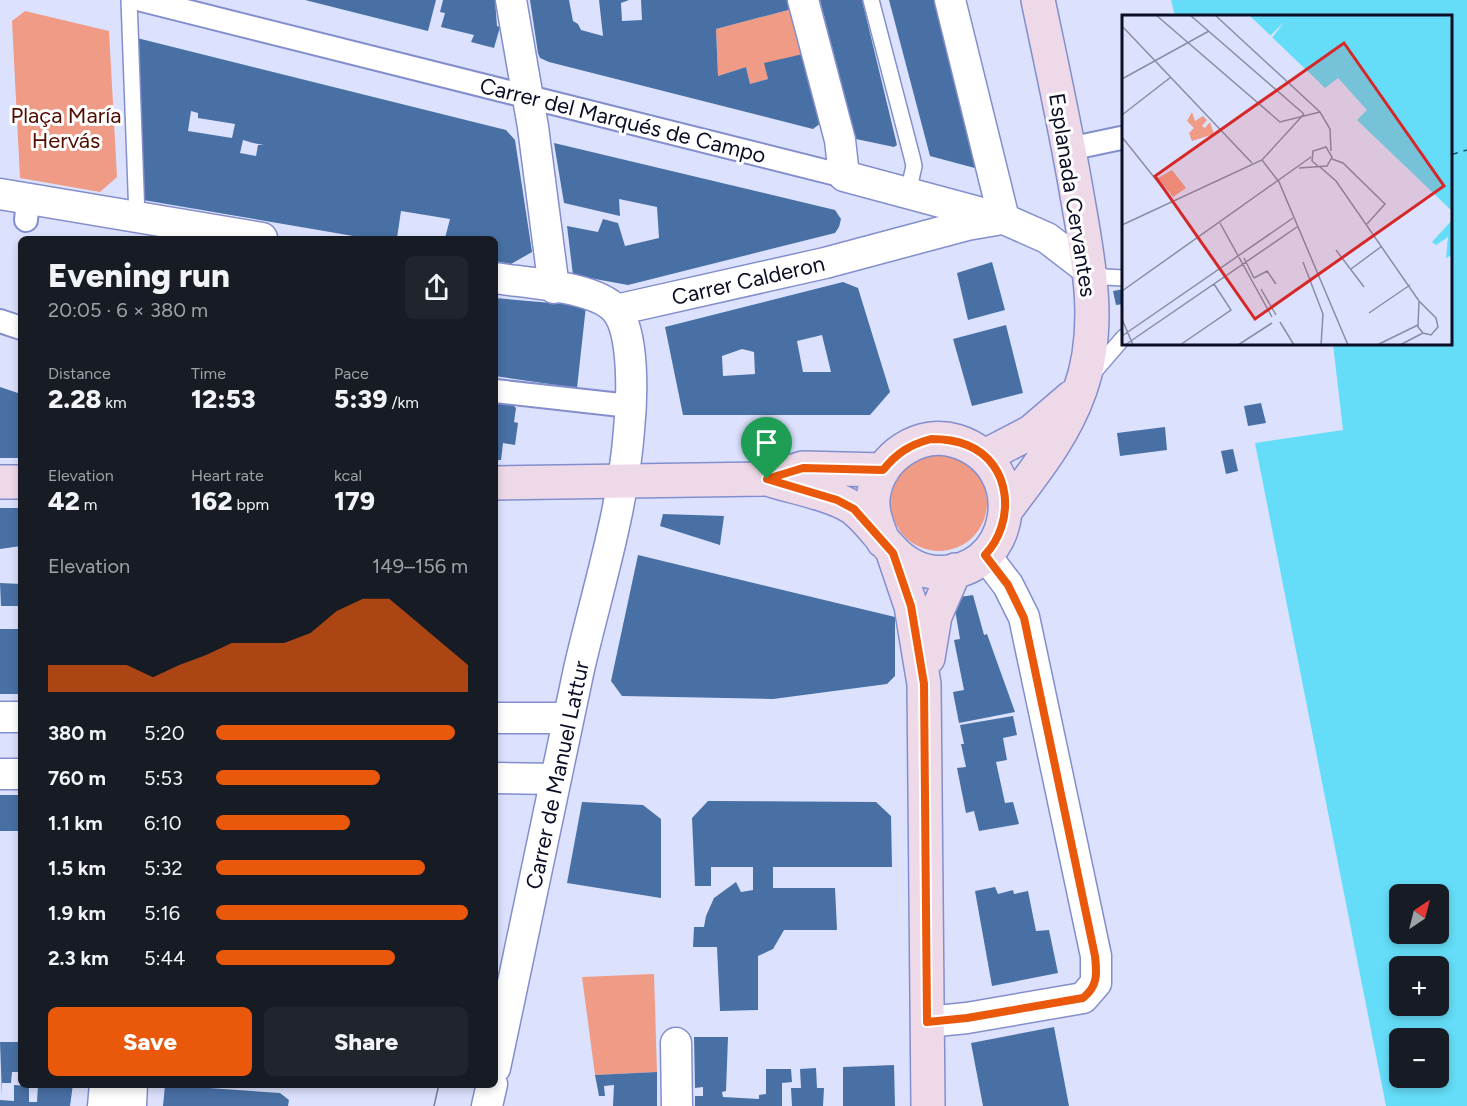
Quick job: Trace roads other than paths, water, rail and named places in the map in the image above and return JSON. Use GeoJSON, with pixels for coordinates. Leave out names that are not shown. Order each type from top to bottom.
{"type":"FeatureCollection","features":[{"type":"Feature","properties":{"kind":"main road","name":"Esplanada Cervantes"},"geometry":{"type":"LineString","coordinates":[[1006,510],[1057,441],[1080,390],[1090,351],[1092,330],[1090,271],[1074,175],[1038,0]]}},
{"type":"Feature","properties":{"kind":"main road"},"geometry":{"type":"LineString","coordinates":[[985,456],[1030,432],[1080,390]]}},
{"type":"Feature","properties":{"kind":"main road"},"geometry":{"type":"LineString","coordinates":[[767,479],[854,509],[888,547],[911,566],[933,572],[955,570],[985,555],[998,538],[1006,510],[1005,490],[998,472],[985,456],[969,445],[950,439],[931,439],[912,444],[896,455],[883,470],[874,493],[874,517],[888,547],[911,606],[924,684],[928,1106]]}},
{"type":"Feature","properties":{"kind":"main road"},"geometry":{"type":"LineString","coordinates":[[498,483],[767,479],[803,468],[883,470]]}},
{"type":"Feature","properties":{"kind":"main road"},"geometry":{"type":"LineString","coordinates":[[0,482],[18,482]]}},
{"type":"Feature","properties":{"kind":"main road"},"geometry":{"type":"LineString","coordinates":[[924,684],[935,616],[955,570]]}},
{"type":"Feature","properties":{"kind":"street","name":"Carrer del Marqués de Campo"},"geometry":{"type":"LineString","coordinates":[[142,0],[844,176],[1004,219],[1047,238],[1090,271]]}},
{"type":"Feature","properties":{"kind":"street"},"geometry":{"type":"LineString","coordinates":[[511,0],[554,288]]}},
{"type":"Feature","properties":{"kind":"street"},"geometry":{"type":"LineString","coordinates":[[803,0],[840,140],[844,176]]}},
{"type":"Feature","properties":{"kind":"street"},"geometry":{"type":"LineString","coordinates":[[950,0],[993,165],[1004,219]]}},
{"type":"Feature","properties":{"kind":"street"},"geometry":{"type":"LineString","coordinates":[[1083,146],[1121,138]]}},
{"type":"Feature","properties":{"kind":"street"},"geometry":{"type":"LineString","coordinates":[[11,197],[250,236]]}},
{"type":"Feature","properties":{"kind":"street","name":"Carrer Calderon"},"geometry":{"type":"LineString","coordinates":[[616,310],[825,263],[967,225],[1004,219]]}},
{"type":"Feature","properties":{"kind":"street"},"geometry":{"type":"LineString","coordinates":[[498,279],[600,298],[616,310]]}},
{"type":"Feature","properties":{"kind":"street","name":"Carrer de Manuel Lattur"},"geometry":{"type":"LineString","coordinates":[[498,1054],[568,718],[577,645],[621,482],[629,430],[630,406],[627,344],[622,321],[616,310]]}},
{"type":"Feature","properties":{"kind":"street"},"geometry":{"type":"LineString","coordinates":[[0,321],[18,327]]}},
{"type":"Feature","properties":{"kind":"street"},"geometry":{"type":"LineString","coordinates":[[498,391],[630,406]]}},
{"type":"Feature","properties":{"kind":"street"},"geometry":{"type":"LineString","coordinates":[[927,1022],[967,1018],[1076,1000],[1090,992],[1096,983],[1095,956],[1024,618],[1008,585],[985,555]]}},
{"type":"Feature","properties":{"kind":"street"},"geometry":{"type":"LineString","coordinates":[[0,717],[18,717]]}},
{"type":"Feature","properties":{"kind":"street"},"geometry":{"type":"LineString","coordinates":[[498,718],[568,718]]}},
{"type":"Feature","properties":{"kind":"street"},"geometry":{"type":"LineString","coordinates":[[0,774],[18,774]]}},
{"type":"Feature","properties":{"kind":"street"},"geometry":{"type":"LineString","coordinates":[[498,778],[555,779]]}},
{"type":"Feature","properties":{"kind":"street"},"geometry":{"type":"LineString","coordinates":[[676,1043],[677,1106]]}},
{"type":"Feature","properties":{"kind":"street"},"geometry":{"type":"LineString","coordinates":[[103,1106],[105,1088]]}},
{"type":"Feature","properties":{"kind":"street"},"geometry":{"type":"LineString","coordinates":[[131,1106],[132,1088]]}},
{"type":"Feature","properties":{"kind":"street"},"geometry":{"type":"LineString","coordinates":[[487,1106],[491,1088]]}},
{"type":"Feature","properties":{"kind":"lane"},"geometry":{"type":"LineString","coordinates":[[129,0],[137,217]]}},
{"type":"Feature","properties":{"kind":"lane"},"geometry":{"type":"LineString","coordinates":[[871,0],[914,166],[908,193]]}},
{"type":"Feature","properties":{"kind":"lane"},"geometry":{"type":"LineString","coordinates":[[1090,271],[1105,277],[1122,278]]}},
{"type":"Feature","properties":{"kind":"lane"},"geometry":{"type":"LineString","coordinates":[[1080,390],[1122,339]]}},
{"type":"Feature","properties":{"kind":"water"},"geometry":{"type":"Polygon","coordinates":[[[1171,0],[1467,0],[1467,1106],[1386,1106],[1255,443],[1343,430],[1333,345],[1452,345],[1452,15],[1175,15],[1171,0]]]}},
{"type":"Feature","properties":{"kind":"tram line"},"geometry":{"type":"LineString","coordinates":[[434,1106],[438,1088]]}},
{"type":"Feature","properties":{"kind":"park label","name":"Plaça María Hervás"},"geometry":{"type":"Point","coordinates":[66,128]}}]}
